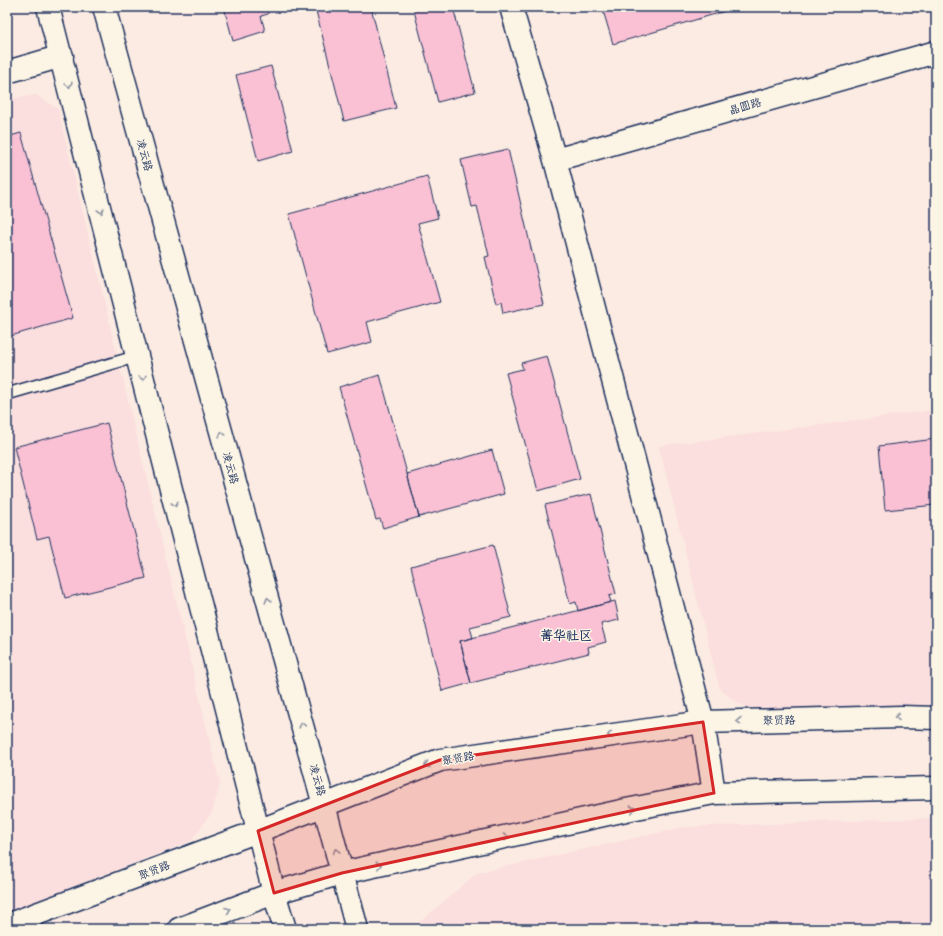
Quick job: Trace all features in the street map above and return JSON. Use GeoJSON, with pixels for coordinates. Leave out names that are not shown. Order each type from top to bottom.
{"type":"FeatureCollection","features":[{"type":"Feature","properties":{"kind":"main road"},"geometry":{"type":"LineString","coordinates":[[48,7],[62,56],[258,831],[285,929]]}},
{"type":"Feature","properties":{"kind":"main road","name":"凌云路"},"geometry":{"type":"LineString","coordinates":[[104,7],[357,929]]}},
{"type":"Feature","properties":{"kind":"main road"},"geometry":{"type":"LineString","coordinates":[[511,7],[555,160],[703,722],[714,793]]}},
{"type":"Feature","properties":{"kind":"main road","name":"晶圆路"},"geometry":{"type":"LineString","coordinates":[[555,160],[936,52]]}},
{"type":"Feature","properties":{"kind":"main road"},"geometry":{"type":"LineString","coordinates":[[7,72],[62,56]]}},
{"type":"Feature","properties":{"kind":"main road","name":"聚贤路"},"geometry":{"type":"LineString","coordinates":[[7,925],[258,831],[440,760],[703,722],[901,717],[936,718]]}},
{"type":"Feature","properties":{"kind":"main road"},"geometry":{"type":"LineString","coordinates":[[179,929],[274,892],[342,873],[626,810],[714,793],[936,788]]}},
{"type":"Feature","properties":{"kind":"lane"},"geometry":{"type":"LineString","coordinates":[[7,394],[138,356]]}},
{"type":"Feature","properties":{"kind":"highlighted area"},"geometry":{"type":"Polygon","coordinates":[[[703,722],[714,793],[342,873],[274,893],[258,831],[440,760],[703,722]]]}},
{"type":"Feature","properties":{"kind":"shaded area"},"geometry":{"type":"Polygon","coordinates":[[[36,95],[58,109],[220,784],[212,812],[191,841],[7,912],[7,99],[36,95]]]}},
{"type":"Feature","properties":{"kind":"shaded area"},"geometry":{"type":"Polygon","coordinates":[[[936,410],[936,707],[746,708],[720,690],[659,446],[936,410]]]}},
{"type":"Feature","properties":{"kind":"shaded area"},"geometry":{"type":"Polygon","coordinates":[[[936,818],[936,929],[420,929],[420,922],[477,873],[685,827],[936,818]]]}},
{"type":"Feature","properties":{"kind":"building"},"geometry":{"type":"Polygon","coordinates":[[[224,7],[266,7],[268,14],[261,16],[265,31],[233,41],[224,7]]]}},
{"type":"Feature","properties":{"kind":"building"},"geometry":{"type":"Polygon","coordinates":[[[315,7],[371,7],[396,108],[344,121],[315,7]]]}},
{"type":"Feature","properties":{"kind":"building"},"geometry":{"type":"Polygon","coordinates":[[[413,7],[453,7],[475,92],[438,102],[413,7]]]}},
{"type":"Feature","properties":{"kind":"building"},"geometry":{"type":"Polygon","coordinates":[[[602,7],[739,7],[613,44],[602,7]]]}},
{"type":"Feature","properties":{"kind":"building"},"geometry":{"type":"Polygon","coordinates":[[[271,66],[293,151],[258,161],[236,75],[271,66]]]}},
{"type":"Feature","properties":{"kind":"building"},"geometry":{"type":"Polygon","coordinates":[[[21,133],[73,318],[7,337],[7,137],[21,133]]]}},
{"type":"Feature","properties":{"kind":"building"},"geometry":{"type":"Polygon","coordinates":[[[508,149],[544,304],[503,313],[501,302],[496,304],[485,257],[489,256],[477,206],[472,207],[461,160],[508,149]]]}},
{"type":"Feature","properties":{"kind":"building"},"geometry":{"type":"Polygon","coordinates":[[[427,176],[438,218],[418,223],[440,302],[367,322],[372,342],[327,354],[289,214],[427,176]]]}},
{"type":"Feature","properties":{"kind":"building"},"geometry":{"type":"Polygon","coordinates":[[[547,356],[580,479],[538,491],[506,373],[523,369],[521,363],[547,356]]]}},
{"type":"Feature","properties":{"kind":"building"},"geometry":{"type":"Polygon","coordinates":[[[380,375],[419,517],[383,528],[380,519],[376,520],[339,387],[380,375]]]}},
{"type":"Feature","properties":{"kind":"building"},"geometry":{"type":"Polygon","coordinates":[[[107,423],[146,578],[65,598],[49,536],[37,539],[14,447],[107,423]]]}},
{"type":"Feature","properties":{"kind":"building"},"geometry":{"type":"Polygon","coordinates":[[[936,439],[936,505],[885,510],[879,446],[936,439]]]}},
{"type":"Feature","properties":{"kind":"building"},"geometry":{"type":"Polygon","coordinates":[[[492,450],[504,494],[419,517],[407,474],[492,450]]]}},
{"type":"Feature","properties":{"kind":"building"},"geometry":{"type":"Polygon","coordinates":[[[591,494],[616,594],[609,596],[611,602],[578,611],[576,602],[570,604],[545,505],[591,494]]]}},
{"type":"Feature","properties":{"kind":"building"},"geometry":{"type":"Polygon","coordinates":[[[493,545],[511,617],[470,627],[473,638],[460,641],[471,683],[442,691],[411,566],[493,545]]]}},
{"type":"Feature","properties":{"kind":"building"},"geometry":{"type":"Polygon","coordinates":[[[615,601],[619,620],[601,624],[606,642],[588,647],[589,653],[471,683],[460,641],[615,601]]]}},
{"type":"Feature","properties":{"kind":"district","name":"菁华社区"},"geometry":{"type":"Point","coordinates":[566,635]}}]}
